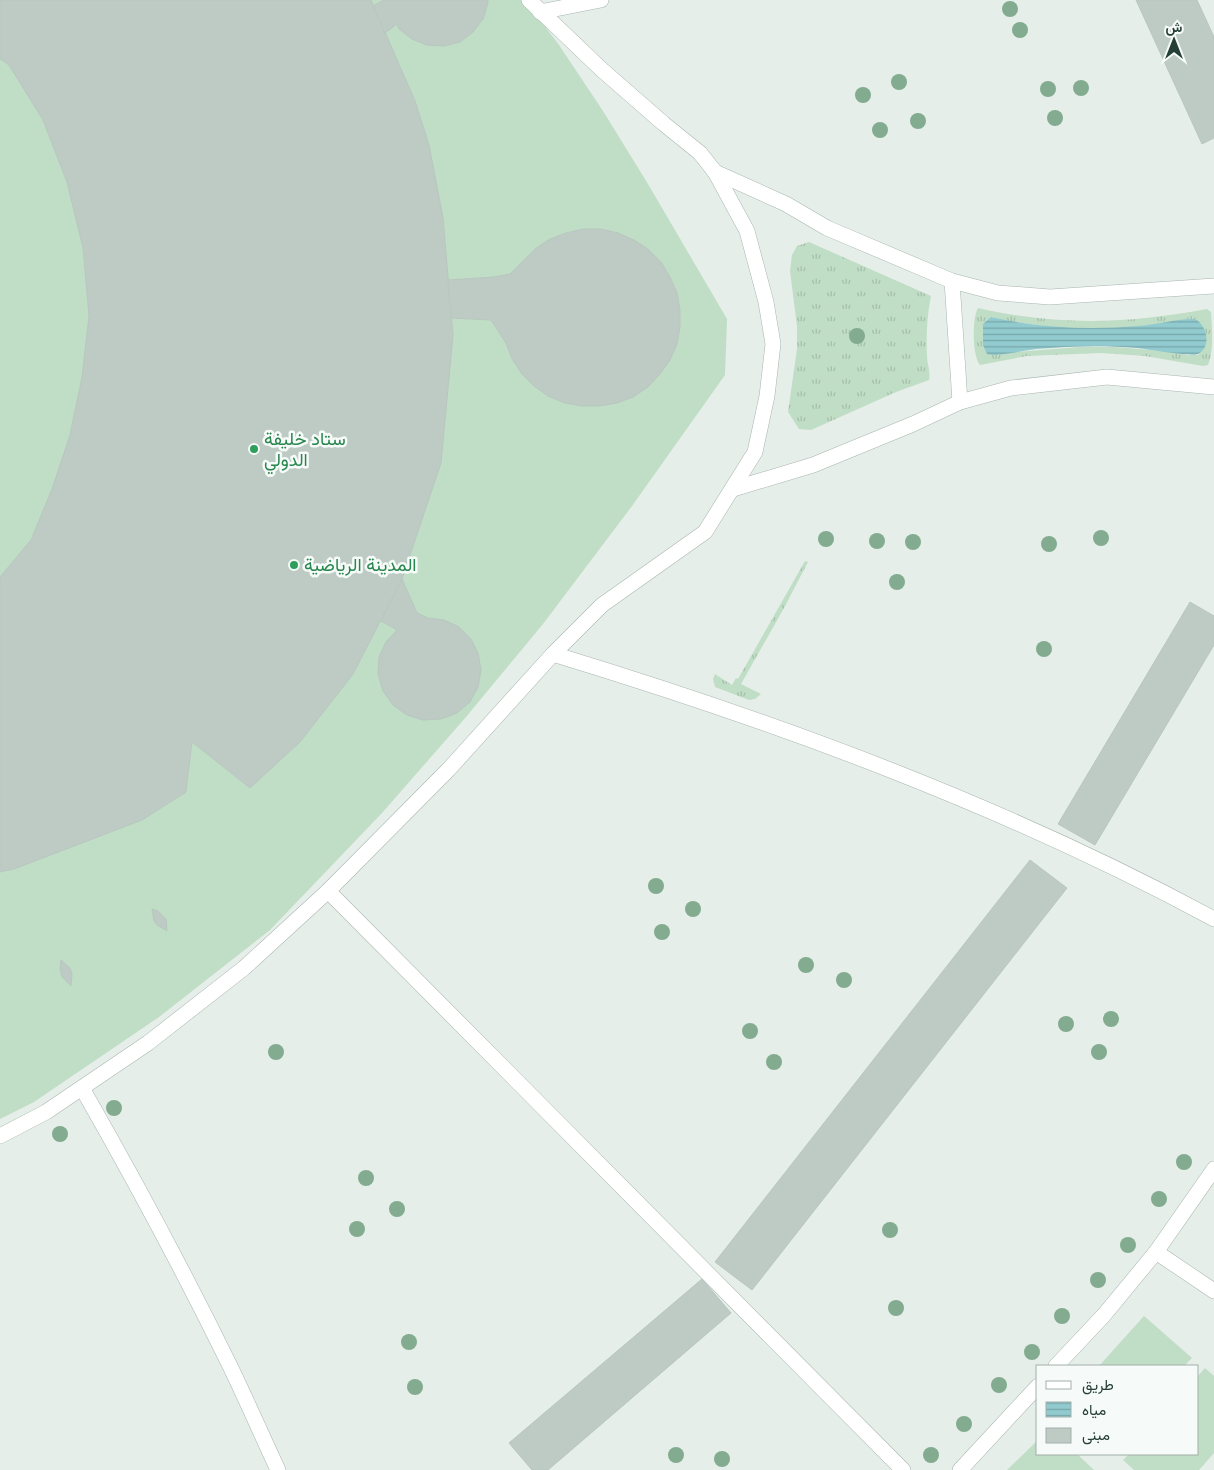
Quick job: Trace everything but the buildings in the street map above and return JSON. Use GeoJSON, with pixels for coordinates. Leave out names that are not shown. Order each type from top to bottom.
{"type":"FeatureCollection","features":[{"type":"Feature","properties":{"kind":"lane"},"geometry":{"type":"LineString","coordinates":[[0,1136],[46,1112],[148,1044],[244,968],[328,891],[449,769],[553,654],[602,605],[705,532],[755,452],[767,396],[773,344],[766,302],[747,231],[715,172],[700,153],[601,69],[529,0]]}},
{"type":"Feature","properties":{"kind":"lane"},"geometry":{"type":"LineString","coordinates":[[540,12],[601,0]]}},
{"type":"Feature","properties":{"kind":"lane"},"geometry":{"type":"LineString","coordinates":[[715,172],[786,204],[827,228],[952,281],[998,293],[1050,297],[1166,291],[1214,286]]}},
{"type":"Feature","properties":{"kind":"lane"},"geometry":{"type":"LineString","coordinates":[[952,281],[960,402]]}},
{"type":"Feature","properties":{"kind":"lane"},"geometry":{"type":"LineString","coordinates":[[733,489],[813,465],[913,424],[960,402],[1011,388],[1107,377],[1214,386]]}},
{"type":"Feature","properties":{"kind":"lane"},"geometry":{"type":"LineString","coordinates":[[553,654],[689,696],[990,810],[1214,919]]}},
{"type":"Feature","properties":{"kind":"lane"},"geometry":{"type":"LineString","coordinates":[[328,891],[903,1470]]}},
{"type":"Feature","properties":{"kind":"lane"},"geometry":{"type":"LineString","coordinates":[[82,1088],[118,1151],[231,1367],[278,1470]]}},
{"type":"Feature","properties":{"kind":"lane"},"geometry":{"type":"LineString","coordinates":[[1057,1365],[1104,1315],[1156,1252],[1214,1169]]}},
{"type":"Feature","properties":{"kind":"lane"},"geometry":{"type":"LineString","coordinates":[[1156,1252],[1214,1291]]}},
{"type":"Feature","properties":{"kind":"lane"},"geometry":{"type":"LineString","coordinates":[[960,1470],[1036,1388]]}},
{"type":"Feature","properties":{"kind":"green space","name":"المدينة الرياضية"},"geometry":{"type":"Polygon","coordinates":[[[0,0],[525,0],[559,45],[603,111],[727,319],[725,375],[632,506],[543,624],[466,717],[382,813],[270,930],[159,1017],[34,1102],[0,1119],[0,0]]]}},
{"type":"Feature","properties":{"kind":"green space"},"geometry":{"type":"Polygon","coordinates":[[[809,242],[931,296],[927,333],[929,380],[896,392],[811,430],[799,429],[788,412],[797,349],[797,326],[790,271],[792,255],[797,246],[809,242]]]}},
{"type":"Feature","properties":{"kind":"green space"},"geometry":{"type":"Polygon","coordinates":[[[978,308],[1036,318],[1092,321],[1149,318],[1207,309],[1211,312],[1211,353],[1208,365],[1203,366],[1145,356],[1101,353],[1027,356],[980,365],[974,346],[978,308]],[[991,317],[983,329],[1016,352],[1079,347],[1116,347],[1198,355],[1204,348],[1190,319],[1141,327],[1091,329],[1041,326],[991,317]]]}},
{"type":"Feature","properties":{"kind":"green space"},"geometry":{"type":"Polygon","coordinates":[[[805,561],[808,562],[741,684],[761,694],[755,699],[749,700],[715,687],[713,679],[715,674],[732,685],[736,678],[738,679],[805,561]]]}},
{"type":"Feature","properties":{"kind":"green space"},"geometry":{"type":"Polygon","coordinates":[[[1144,1316],[1192,1358],[1185,1365],[1100,1365],[1144,1316]]]}},
{"type":"Feature","properties":{"kind":"green space"},"geometry":{"type":"Polygon","coordinates":[[[1205,1368],[1214,1376],[1214,1453],[1199,1470],[1134,1470],[1123,1460],[1128,1455],[1199,1455],[1199,1375],[1205,1368]]]}},
{"type":"Feature","properties":{"kind":"green space"},"geometry":{"type":"Polygon","coordinates":[[[1036,1442],[1036,1455],[1078,1455],[1094,1470],[1007,1470],[1036,1442]]]}},
{"type":"Feature","properties":{"kind":"water"},"geometry":{"type":"Polygon","coordinates":[[[991,317],[1027,324],[1083,328],[1138,326],[1195,319],[1205,331],[1206,341],[1202,351],[1194,355],[1137,348],[1099,346],[1036,349],[994,355],[987,354],[983,345],[983,324],[991,317]]]}},
{"type":"Feature","properties":{"kind":"place","name":"ستاد خليفة الدولي"},"geometry":{"type":"Point","coordinates":[254,449]}},
{"type":"Feature","properties":{"kind":"place","name":"المدينة الرياضية"},"geometry":{"type":"Point","coordinates":[294,565]}}]}
